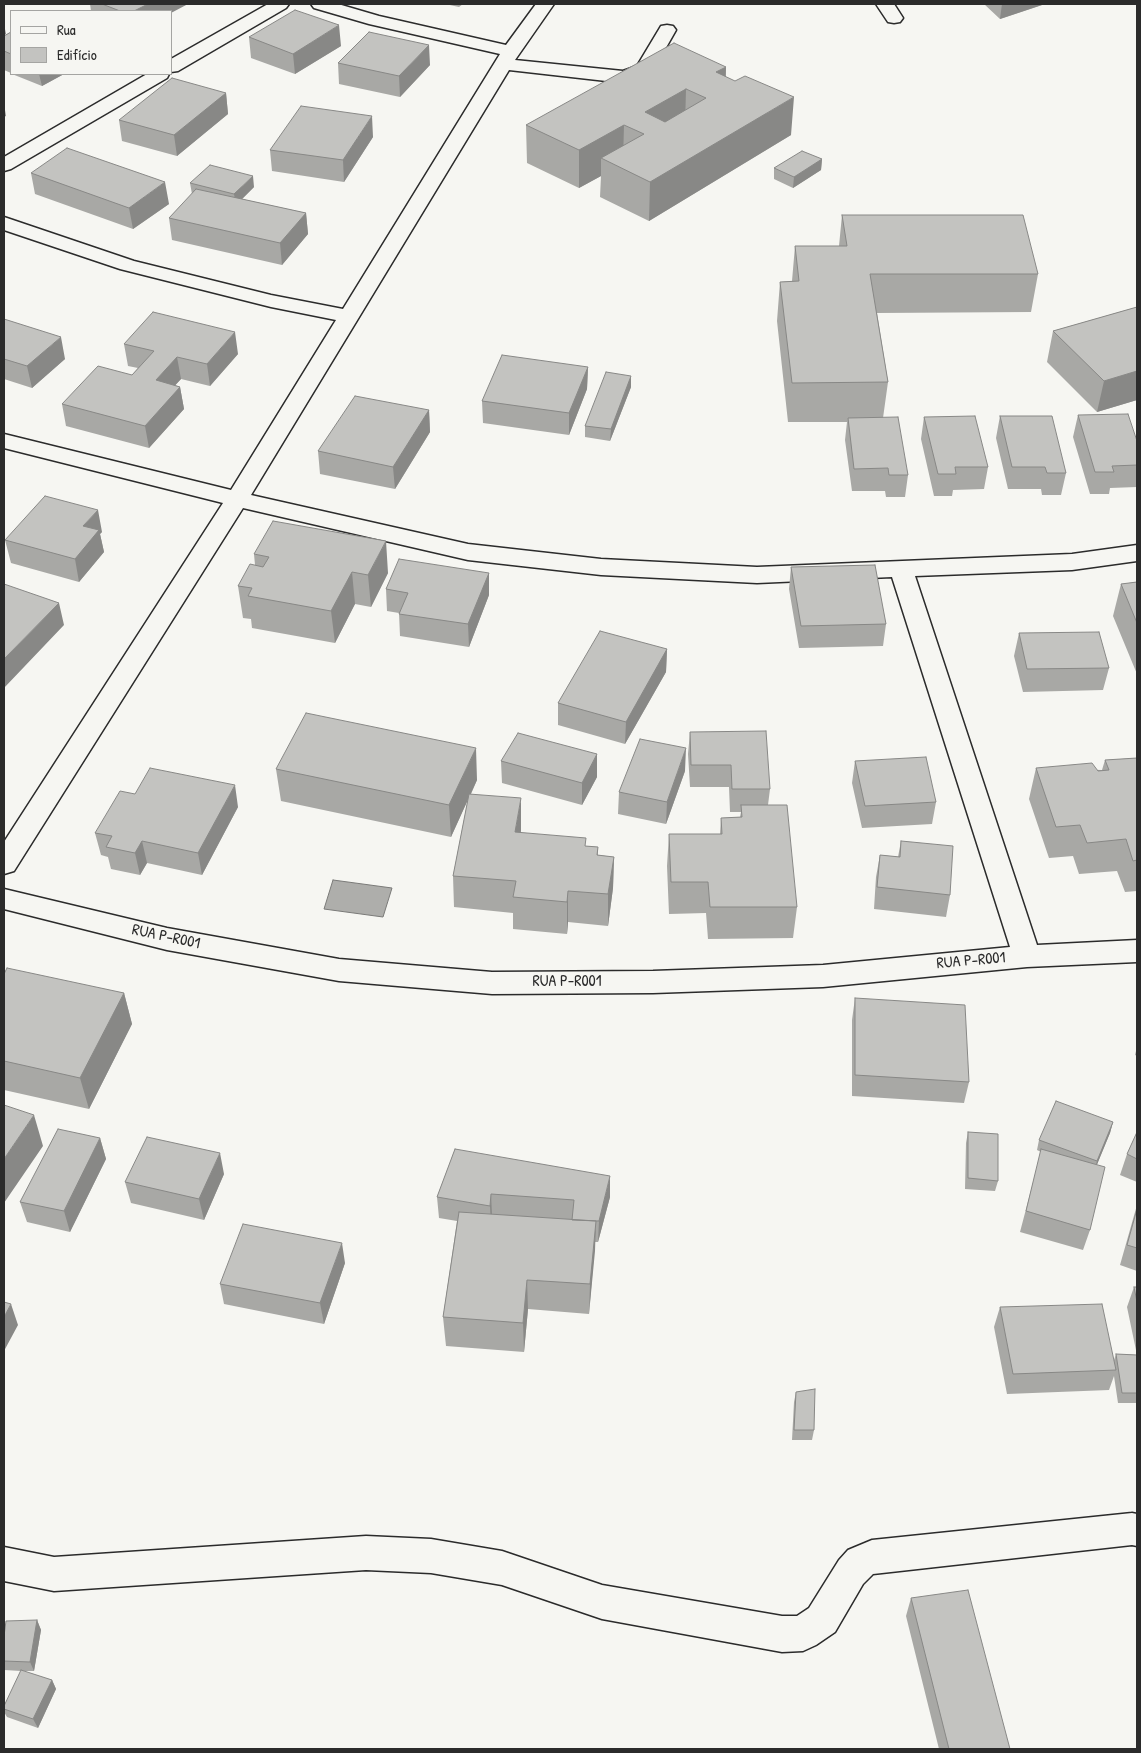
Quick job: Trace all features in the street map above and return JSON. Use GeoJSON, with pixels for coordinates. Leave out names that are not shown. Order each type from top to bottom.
{"type":"FeatureCollection","features":[{"type":"Feature","properties":{"kind":"street"},"geometry":{"type":"LineString","coordinates":[[172,66],[280,4]]}},
{"type":"Feature","properties":{"kind":"street"},"geometry":{"type":"LineString","coordinates":[[320,4],[507,57],[624,78],[644,70],[667,30]]}},
{"type":"Feature","properties":{"kind":"street"},"geometry":{"type":"LineString","coordinates":[[4,864],[237,499],[507,57],[545,4]]}},
{"type":"Feature","properties":{"kind":"street"},"geometry":{"type":"LineString","coordinates":[[4,165],[158,75]]}},
{"type":"Feature","properties":{"kind":"street"},"geometry":{"type":"LineString","coordinates":[[4,223],[127,264],[270,301],[348,316]]}},
{"type":"Feature","properties":{"kind":"street"},"geometry":{"type":"LineString","coordinates":[[4,441],[237,499],[468,552],[601,567],[757,575],[1072,562],[1137,553]]}},
{"type":"Feature","properties":{"kind":"street"},"geometry":{"type":"LineString","coordinates":[[901,569],[1027,956]]}},
{"type":"Feature","properties":{"kind":"street","name":"RUA P-R001"},"geometry":{"type":"LineString","coordinates":[[4,899],[167,939],[339,970],[492,982],[653,982],[823,976],[1027,956],[1137,951]]}},
{"type":"Feature","properties":{"kind":"street"},"geometry":{"type":"LineString","coordinates":[[4,1564],[54,1574],[366,1553],[431,1556],[502,1568],[602,1602],[782,1634],[803,1633],[822,1620],[851,1572],[860,1562],[872,1557],[1132,1529],[1137,1530]]}},
{"type":"Feature","properties":{"kind":"shaded area"},"geometry":{"type":"Polygon","coordinates":[[[333,880],[392,888],[383,917],[324,909],[333,880]]]}},
{"type":"Feature","properties":{"kind":"building"},"geometry":{"type":"Polygon","coordinates":[[[102,4],[148,4],[136,10],[117,10],[102,4]]]}},
{"type":"Feature","properties":{"kind":"building"},"geometry":{"type":"Polygon","coordinates":[[[295,10],[339,25],[293,54],[249,37],[295,10]]]}},
{"type":"Feature","properties":{"kind":"building"},"geometry":{"type":"Polygon","coordinates":[[[369,32],[429,45],[399,76],[338,63],[369,32]]]}},
{"type":"Feature","properties":{"kind":"building"},"geometry":{"type":"Polygon","coordinates":[[[10,33],[10,54],[4,51],[4,36],[10,33]]]}},
{"type":"Feature","properties":{"kind":"building"},"geometry":{"type":"Polygon","coordinates":[[[674,43],[726,67],[716,72],[735,81],[745,76],[794,97],[650,182],[601,158],[644,134],[624,125],[579,150],[526,125],[674,43]],[[686,89],[645,112],[665,122],[706,98],[686,89]]]}},
{"type":"Feature","properties":{"kind":"building"},"geometry":{"type":"Polygon","coordinates":[[[172,78],[226,93],[174,135],[119,120],[172,78]]]}},
{"type":"Feature","properties":{"kind":"building"},"geometry":{"type":"Polygon","coordinates":[[[301,106],[372,116],[343,160],[270,150],[301,106]]]}},
{"type":"Feature","properties":{"kind":"building"},"geometry":{"type":"Polygon","coordinates":[[[67,148],[165,182],[129,208],[31,173],[67,148]]]}},
{"type":"Feature","properties":{"kind":"building"},"geometry":{"type":"Polygon","coordinates":[[[802,151],[822,159],[794,177],[774,168],[802,151]]]}},
{"type":"Feature","properties":{"kind":"building"},"geometry":{"type":"Polygon","coordinates":[[[210,165],[253,176],[234,194],[190,183],[210,165]]]}},
{"type":"Feature","properties":{"kind":"building"},"geometry":{"type":"Polygon","coordinates":[[[196,189],[306,213],[280,243],[169,218],[196,189]]]}},
{"type":"Feature","properties":{"kind":"building"},"geometry":{"type":"Polygon","coordinates":[[[842,215],[1023,215],[1038,274],[870,274],[888,382],[792,383],[780,282],[799,281],[795,246],[847,246],[842,215]]]}},
{"type":"Feature","properties":{"kind":"building"},"geometry":{"type":"Polygon","coordinates":[[[1137,307],[1137,371],[1104,381],[1053,331],[1137,307]]]}},
{"type":"Feature","properties":{"kind":"building"},"geometry":{"type":"Polygon","coordinates":[[[153,312],[235,332],[207,364],[177,357],[156,380],[180,387],[145,426],[62,404],[98,366],[132,375],[154,351],[124,344],[153,312]]]}},
{"type":"Feature","properties":{"kind":"building"},"geometry":{"type":"Polygon","coordinates":[[[4,319],[61,337],[27,366],[4,359],[4,319]]]}},
{"type":"Feature","properties":{"kind":"building"},"geometry":{"type":"Polygon","coordinates":[[[502,355],[588,367],[569,413],[482,401],[502,355]]]}},
{"type":"Feature","properties":{"kind":"building"},"geometry":{"type":"Polygon","coordinates":[[[606,372],[631,376],[611,429],[585,426],[606,372]]]}},
{"type":"Feature","properties":{"kind":"building"},"geometry":{"type":"Polygon","coordinates":[[[355,396],[429,410],[393,467],[318,451],[355,396]]]}},
{"type":"Feature","properties":{"kind":"building"},"geometry":{"type":"Polygon","coordinates":[[[1128,414],[1137,441],[1137,465],[1112,466],[1114,472],[1095,472],[1078,415],[1128,414]]]}},
{"type":"Feature","properties":{"kind":"building"},"geometry":{"type":"Polygon","coordinates":[[[975,416],[988,467],[955,467],[956,474],[938,474],[924,417],[975,416]]]}},
{"type":"Feature","properties":{"kind":"building"},"geometry":{"type":"Polygon","coordinates":[[[1000,416],[1052,416],[1066,473],[1047,473],[1045,467],[1012,467],[1000,416]]]}},
{"type":"Feature","properties":{"kind":"building"},"geometry":{"type":"Polygon","coordinates":[[[898,417],[908,475],[889,475],[888,468],[854,469],[848,418],[898,417]]]}},
{"type":"Feature","properties":{"kind":"building"},"geometry":{"type":"Polygon","coordinates":[[[45,496],[98,510],[83,526],[99,530],[75,559],[5,540],[45,496]]]}},
{"type":"Feature","properties":{"kind":"building"},"geometry":{"type":"Polygon","coordinates":[[[273,521],[386,541],[368,575],[352,572],[331,611],[248,596],[252,588],[238,586],[250,564],[263,567],[269,557],[254,554],[273,521]]]}},
{"type":"Feature","properties":{"kind":"building"},"geometry":{"type":"Polygon","coordinates":[[[399,559],[489,573],[468,624],[399,614],[408,593],[386,589],[399,559]]]}},
{"type":"Feature","properties":{"kind":"building"},"geometry":{"type":"Polygon","coordinates":[[[875,565],[886,624],[801,626],[791,567],[875,565]]]}},
{"type":"Feature","properties":{"kind":"building"},"geometry":{"type":"Polygon","coordinates":[[[1137,582],[1137,623],[1121,584],[1137,582]]]}},
{"type":"Feature","properties":{"kind":"building"},"geometry":{"type":"Polygon","coordinates":[[[4,584],[59,603],[4,659],[4,584]]]}},
{"type":"Feature","properties":{"kind":"building"},"geometry":{"type":"Polygon","coordinates":[[[600,631],[667,649],[626,722],[558,703],[600,631]]]}},
{"type":"Feature","properties":{"kind":"building"},"geometry":{"type":"Polygon","coordinates":[[[1099,632],[1109,668],[1027,669],[1019,633],[1099,632]]]}},
{"type":"Feature","properties":{"kind":"building"},"geometry":{"type":"Polygon","coordinates":[[[306,713],[476,748],[449,805],[276,769],[306,713]]]}},
{"type":"Feature","properties":{"kind":"building"},"geometry":{"type":"Polygon","coordinates":[[[766,731],[770,789],[732,789],[731,765],[691,765],[690,732],[766,731]]]}},
{"type":"Feature","properties":{"kind":"building"},"geometry":{"type":"Polygon","coordinates":[[[518,733],[597,754],[582,783],[501,761],[518,733]]]}},
{"type":"Feature","properties":{"kind":"building"},"geometry":{"type":"Polygon","coordinates":[[[640,739],[686,748],[667,802],[619,792],[640,739]]]}},
{"type":"Feature","properties":{"kind":"building"},"geometry":{"type":"Polygon","coordinates":[[[926,757],[936,802],[865,806],[855,761],[926,757]]]}},
{"type":"Feature","properties":{"kind":"building"},"geometry":{"type":"Polygon","coordinates":[[[1137,758],[1137,860],[1133,861],[1126,839],[1087,843],[1080,825],[1056,827],[1036,768],[1092,763],[1098,771],[1109,770],[1105,760],[1137,758]]]}},
{"type":"Feature","properties":{"kind":"building"},"geometry":{"type":"Polygon","coordinates":[[[150,768],[235,785],[198,853],[142,841],[135,853],[106,847],[112,836],[95,833],[120,791],[135,794],[150,768]]]}},
{"type":"Feature","properties":{"kind":"building"},"geometry":{"type":"Polygon","coordinates":[[[469,794],[521,798],[515,832],[586,838],[585,846],[598,847],[597,855],[614,857],[608,894],[568,891],[567,902],[513,897],[516,881],[453,876],[469,794]]]}},
{"type":"Feature","properties":{"kind":"building"},"geometry":{"type":"Polygon","coordinates":[[[741,805],[787,805],[797,907],[710,907],[708,882],[671,882],[669,834],[722,834],[721,818],[742,817],[741,805]]]}},
{"type":"Feature","properties":{"kind":"building"},"geometry":{"type":"Polygon","coordinates":[[[901,841],[953,846],[950,895],[877,887],[880,855],[900,857],[901,841]]]}},
{"type":"Feature","properties":{"kind":"building"},"geometry":{"type":"Polygon","coordinates":[[[7,968],[124,993],[80,1078],[4,1061],[4,974],[7,968]]]}},
{"type":"Feature","properties":{"kind":"building"},"geometry":{"type":"Polygon","coordinates":[[[855,998],[965,1005],[969,1082],[855,1075],[855,998]]]}},
{"type":"Feature","properties":{"kind":"building"},"geometry":{"type":"Polygon","coordinates":[[[1056,1101],[1113,1122],[1097,1161],[1039,1140],[1056,1101]]]}},
{"type":"Feature","properties":{"kind":"building"},"geometry":{"type":"Polygon","coordinates":[[[4,1105],[34,1115],[4,1159],[4,1105]]]}},
{"type":"Feature","properties":{"kind":"building"},"geometry":{"type":"Polygon","coordinates":[[[58,1129],[100,1138],[64,1211],[20,1202],[58,1129]]]}},
{"type":"Feature","properties":{"kind":"building"},"geometry":{"type":"Polygon","coordinates":[[[968,1132],[998,1134],[998,1181],[968,1178],[968,1132]]]}},
{"type":"Feature","properties":{"kind":"building"},"geometry":{"type":"Polygon","coordinates":[[[1137,1132],[1137,1159],[1127,1154],[1137,1132]]]}},
{"type":"Feature","properties":{"kind":"building"},"geometry":{"type":"Polygon","coordinates":[[[147,1137],[220,1153],[199,1199],[125,1182],[147,1137]]]}},
{"type":"Feature","properties":{"kind":"building"},"geometry":{"type":"Polygon","coordinates":[[[455,1149],[610,1176],[599,1221],[572,1220],[574,1200],[491,1194],[490,1206],[437,1197],[455,1149]]]}},
{"type":"Feature","properties":{"kind":"building"},"geometry":{"type":"Polygon","coordinates":[[[1041,1149],[1105,1167],[1090,1230],[1026,1211],[1041,1149]]]}},
{"type":"Feature","properties":{"kind":"building"},"geometry":{"type":"Polygon","coordinates":[[[1137,1209],[1137,1248],[1127,1245],[1137,1209]]]}},
{"type":"Feature","properties":{"kind":"building"},"geometry":{"type":"Polygon","coordinates":[[[459,1212],[596,1221],[590,1284],[527,1280],[523,1323],[443,1317],[459,1212]]]}},
{"type":"Feature","properties":{"kind":"building"},"geometry":{"type":"Polygon","coordinates":[[[243,1224],[342,1243],[320,1303],[220,1284],[243,1224]]]}},
{"type":"Feature","properties":{"kind":"building"},"geometry":{"type":"Polygon","coordinates":[[[1134,1287],[1137,1287],[1137,1302],[1134,1287]]]}},
{"type":"Feature","properties":{"kind":"building"},"geometry":{"type":"Polygon","coordinates":[[[4,1302],[11,1304],[4,1317],[4,1302]]]}},
{"type":"Feature","properties":{"kind":"building"},"geometry":{"type":"Polygon","coordinates":[[[1102,1304],[1116,1370],[1013,1374],[1000,1307],[1102,1304]]]}},
{"type":"Feature","properties":{"kind":"building"},"geometry":{"type":"Polygon","coordinates":[[[1116,1354],[1137,1355],[1137,1393],[1122,1393],[1116,1354]]]}},
{"type":"Feature","properties":{"kind":"building"},"geometry":{"type":"Polygon","coordinates":[[[815,1389],[814,1430],[794,1430],[796,1392],[815,1389]]]}},
{"type":"Feature","properties":{"kind":"building"},"geometry":{"type":"Polygon","coordinates":[[[968,1590],[1010,1749],[949,1749],[911,1598],[968,1590]]]}},
{"type":"Feature","properties":{"kind":"building"},"geometry":{"type":"Polygon","coordinates":[[[37,1620],[30,1662],[4,1661],[6,1621],[37,1620]]]}},
{"type":"Feature","properties":{"kind":"building"},"geometry":{"type":"Polygon","coordinates":[[[21,1670],[52,1680],[33,1719],[4,1709],[21,1670]]]}}]}
